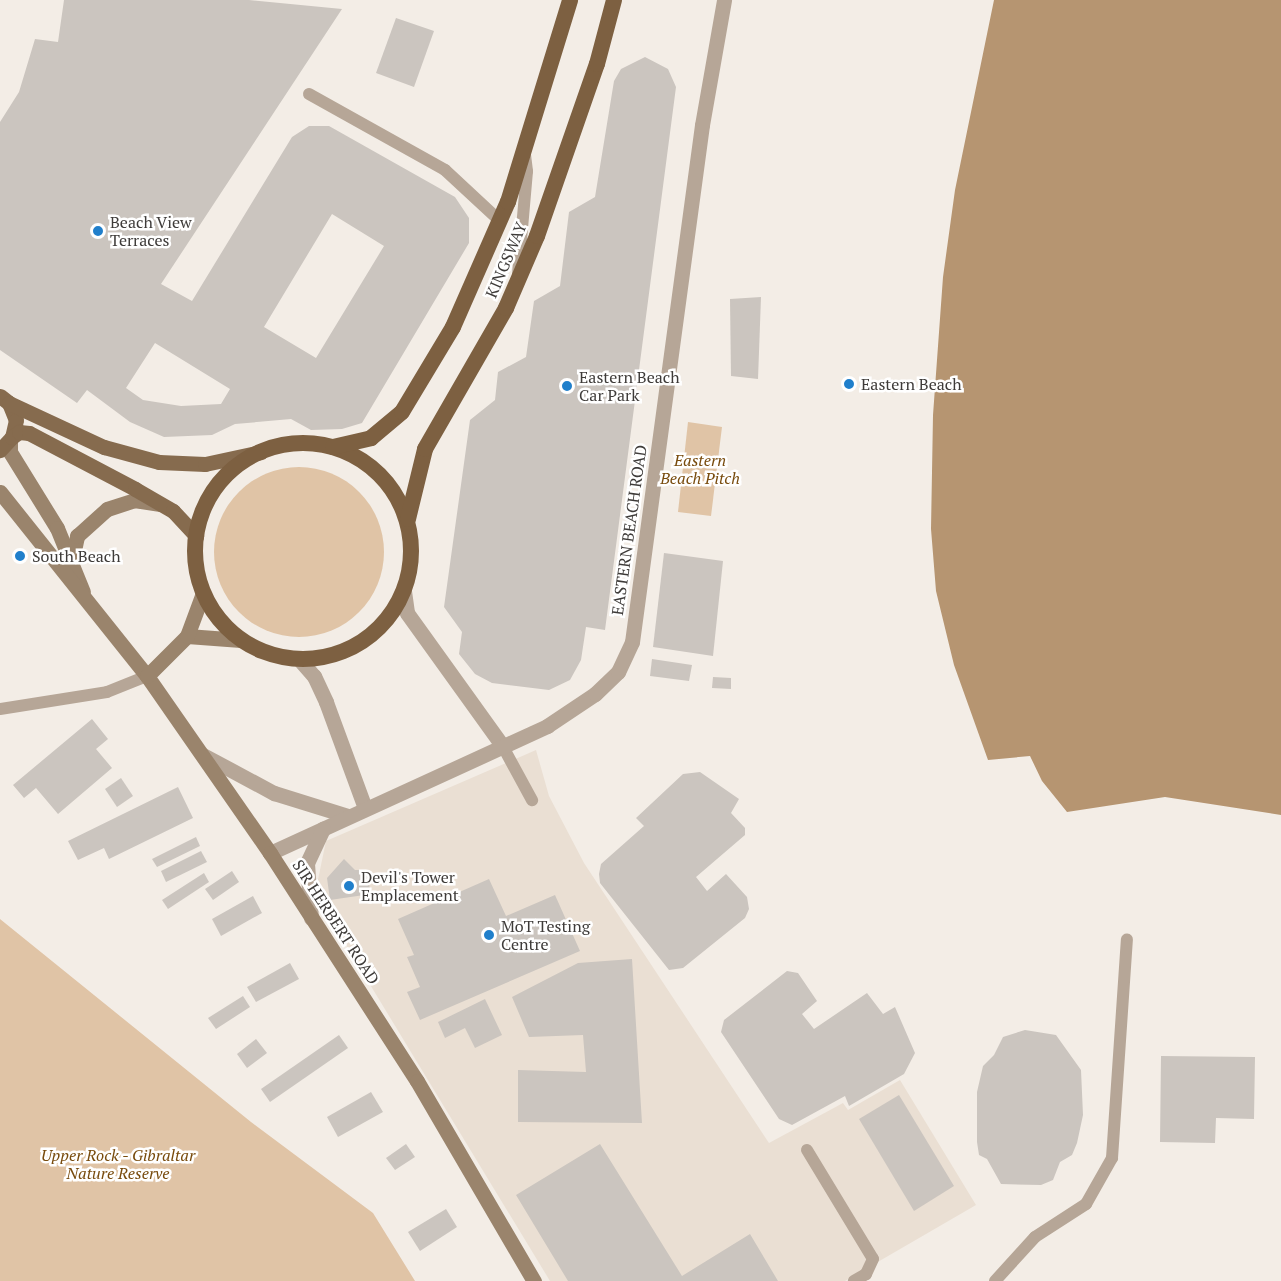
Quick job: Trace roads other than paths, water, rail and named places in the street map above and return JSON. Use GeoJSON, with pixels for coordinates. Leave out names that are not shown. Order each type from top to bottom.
{"type":"FeatureCollection","features":[{"type":"Feature","properties":{"kind":"highway","name":"KINGSWAY"},"geometry":{"type":"LineString","coordinates":[[333,447],[371,438],[408,404],[472,291],[525,149],[570,0]]}},
{"type":"Feature","properties":{"kind":"highway","name":"KINGSWAY"},"geometry":{"type":"LineString","coordinates":[[408,523],[425,449],[518,281],[597,64],[614,0]]}},
{"type":"Feature","properties":{"kind":"highway"},"geometry":{"type":"LineString","coordinates":[[297,444],[333,447],[363,462],[388,484],[408,523],[411,558],[404,591],[387,619],[362,642],[332,655],[299,659],[269,654],[241,640],[226,626],[203,593],[195,555],[196,536],[203,509],[221,481],[261,452],[297,444]]}},
{"type":"Feature","properties":{"kind":"main road"},"geometry":{"type":"LineString","coordinates":[[5,400],[16,420],[7,443],[10,452],[57,528],[85,598]]}},
{"type":"Feature","properties":{"kind":"main road"},"geometry":{"type":"LineString","coordinates":[[5,400],[104,447],[159,462],[205,464],[261,452]]}},
{"type":"Feature","properties":{"kind":"main road"},"geometry":{"type":"LineString","coordinates":[[7,443],[19,432],[29,433],[161,504],[196,536]]}},
{"type":"Feature","properties":{"kind":"main road","name":"SIR HERBERT ROAD"},"geometry":{"type":"LineString","coordinates":[[0,492],[147,676],[270,853],[417,1081],[534,1281]]}},
{"type":"Feature","properties":{"kind":"main road"},"geometry":{"type":"LineString","coordinates":[[73,566],[77,536],[106,509],[134,500],[161,504]]}},
{"type":"Feature","properties":{"kind":"main road"},"geometry":{"type":"LineString","coordinates":[[147,676],[187,636],[203,593]]}},
{"type":"Feature","properties":{"kind":"main road"},"geometry":{"type":"LineString","coordinates":[[187,636],[241,640]]}},
{"type":"Feature","properties":{"kind":"street","name":"EASTERN BEACH ROAD"},"geometry":{"type":"LineString","coordinates":[[270,853],[547,726],[595,694],[618,672],[632,642],[702,125],[724,0]]}},
{"type":"Feature","properties":{"kind":"street"},"geometry":{"type":"LineString","coordinates":[[404,591],[407,613],[502,745]]}},
{"type":"Feature","properties":{"kind":"street"},"geometry":{"type":"LineString","coordinates":[[299,659],[314,676],[322,693],[365,808]]}},
{"type":"Feature","properties":{"kind":"street"},"geometry":{"type":"LineString","coordinates":[[202,755],[274,794],[348,816]]}},
{"type":"Feature","properties":{"kind":"street"},"geometry":{"type":"LineString","coordinates":[[310,918],[307,863],[323,828]]}},
{"type":"Feature","properties":{"kind":"lane"},"geometry":{"type":"LineString","coordinates":[[309,94],[445,170],[499,220]]}},
{"type":"Feature","properties":{"kind":"lane"},"geometry":{"type":"LineString","coordinates":[[518,281],[527,171],[525,149]]}},
{"type":"Feature","properties":{"kind":"lane"},"geometry":{"type":"LineString","coordinates":[[0,709],[107,692],[147,676]]}},
{"type":"Feature","properties":{"kind":"lane"},"geometry":{"type":"LineString","coordinates":[[502,745],[532,800]]}},
{"type":"Feature","properties":{"kind":"lane"},"geometry":{"type":"LineString","coordinates":[[995,1281],[1035,1237],[1086,1204],[1112,1158],[1127,940]]}},
{"type":"Feature","properties":{"kind":"lane"},"geometry":{"type":"LineString","coordinates":[[807,1150],[873,1259],[866,1274],[854,1281]]}},
{"type":"Feature","properties":{"kind":"place","name":"Beach View Terraces"},"geometry":{"type":"Point","coordinates":[98,231]}},
{"type":"Feature","properties":{"kind":"place","name":"Eastern Beach"},"geometry":{"type":"Point","coordinates":[849,384]}},
{"type":"Feature","properties":{"kind":"place","name":"Eastern Beach Car Park"},"geometry":{"type":"Point","coordinates":[567,386]}},
{"type":"Feature","properties":{"kind":"place","name":"South Beach"},"geometry":{"type":"Point","coordinates":[20,556]}},
{"type":"Feature","properties":{"kind":"place","name":"Devil's Tower Emplacement"},"geometry":{"type":"Point","coordinates":[349,886]}},
{"type":"Feature","properties":{"kind":"place","name":"MoT Testing Centre"},"geometry":{"type":"Point","coordinates":[489,935]}},
{"type":"Feature","properties":{"kind":"park label","name":"Eastern Beach Pitch"},"geometry":{"type":"Point","coordinates":[700,469]}},
{"type":"Feature","properties":{"kind":"park label","name":"Upper Rock - Gibraltar Nature Reserve"},"geometry":{"type":"Point","coordinates":[118,1164]}}]}
